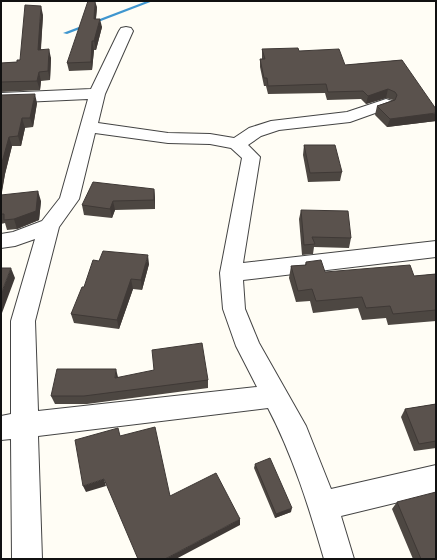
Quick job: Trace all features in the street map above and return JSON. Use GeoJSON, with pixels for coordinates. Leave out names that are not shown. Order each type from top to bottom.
{"type":"FeatureCollection","features":[{"type":"Feature","properties":{"kind":"street"},"geometry":{"type":"LineString","coordinates":[[28,559],[13,427],[23,321],[49,226],[69,199],[97,94],[126,31]]}},
{"type":"Feature","properties":{"kind":"street"},"geometry":{"type":"LineString","coordinates":[[1,98],[97,94]]}},
{"type":"Feature","properties":{"kind":"street"},"geometry":{"type":"LineString","coordinates":[[237,144],[255,132],[276,125],[350,117],[386,104]]}},
{"type":"Feature","properties":{"kind":"street"},"geometry":{"type":"LineString","coordinates":[[89,127],[168,138],[210,138],[237,144],[251,157],[231,273],[234,309],[248,346],[296,435],[322,506],[339,559]]}},
{"type":"Feature","properties":{"kind":"street"},"geometry":{"type":"LineString","coordinates":[[1,241],[14,239],[49,226]]}},
{"type":"Feature","properties":{"kind":"street"},"geometry":{"type":"LineString","coordinates":[[231,273],[436,249]]}},
{"type":"Feature","properties":{"kind":"street"},"geometry":{"type":"LineString","coordinates":[[13,427],[276,396]]}},
{"type":"Feature","properties":{"kind":"street"},"geometry":{"type":"LineString","coordinates":[[322,506],[436,479]]}},
{"type":"Feature","properties":{"kind":"building"},"geometry":{"type":"Polygon","coordinates":[[[88,1],[95,1],[94,19],[100,19],[94,41],[92,41],[91,62],[67,63],[88,1]]]}},
{"type":"Feature","properties":{"kind":"building"},"geometry":{"type":"Polygon","coordinates":[[[25,5],[41,6],[38,50],[49,49],[48,71],[39,72],[37,81],[1,82],[1,63],[17,62],[17,60],[20,60],[25,5]]]}},
{"type":"Feature","properties":{"kind":"building"},"geometry":{"type":"Polygon","coordinates":[[[298,48],[299,51],[339,49],[345,65],[402,60],[436,109],[436,113],[390,119],[377,106],[395,100],[397,95],[395,92],[388,89],[368,96],[363,91],[328,92],[326,84],[268,86],[267,78],[264,78],[260,59],[265,59],[262,49],[298,48]]]}},
{"type":"Feature","properties":{"kind":"building"},"geometry":{"type":"Polygon","coordinates":[[[35,94],[30,118],[22,118],[18,136],[9,137],[1,166],[1,95],[35,94]]]}},
{"type":"Feature","properties":{"kind":"building"},"geometry":{"type":"Polygon","coordinates":[[[304,145],[335,145],[342,172],[310,173],[304,145]]]}},
{"type":"Feature","properties":{"kind":"building"},"geometry":{"type":"Polygon","coordinates":[[[93,182],[154,189],[154,200],[113,201],[110,209],[82,205],[93,182]]]}},
{"type":"Feature","properties":{"kind":"building"},"geometry":{"type":"Polygon","coordinates":[[[38,191],[36,211],[14,219],[4,220],[4,214],[1,214],[1,195],[38,191]]]}},
{"type":"Feature","properties":{"kind":"building"},"geometry":{"type":"Polygon","coordinates":[[[301,210],[348,211],[351,238],[312,237],[315,244],[304,245],[301,210]]]}},
{"type":"Feature","properties":{"kind":"building"},"geometry":{"type":"Polygon","coordinates":[[[103,251],[148,255],[141,280],[131,279],[117,320],[71,314],[82,287],[84,287],[93,260],[99,261],[103,251]]]}},
{"type":"Feature","properties":{"kind":"building"},"geometry":{"type":"Polygon","coordinates":[[[321,260],[325,272],[410,265],[414,276],[436,274],[436,310],[393,314],[390,306],[366,308],[362,297],[316,301],[312,289],[298,291],[291,266],[306,265],[306,262],[321,260]]]}},
{"type":"Feature","properties":{"kind":"building"},"geometry":{"type":"Polygon","coordinates":[[[1,268],[11,268],[1,294],[1,268]]]}},
{"type":"Feature","properties":{"kind":"building"},"geometry":{"type":"Polygon","coordinates":[[[202,343],[208,380],[84,396],[51,396],[57,369],[116,369],[115,378],[154,370],[152,350],[202,343]]]}},
{"type":"Feature","properties":{"kind":"building"},"geometry":{"type":"Polygon","coordinates":[[[436,404],[436,441],[419,444],[405,409],[436,404]]]}},
{"type":"Feature","properties":{"kind":"building"},"geometry":{"type":"Polygon","coordinates":[[[155,427],[170,496],[216,473],[240,519],[165,559],[138,559],[104,479],[83,486],[75,440],[118,428],[120,436],[155,427]]]}},
{"type":"Feature","properties":{"kind":"building"},"geometry":{"type":"Polygon","coordinates":[[[270,458],[292,508],[276,514],[255,464],[270,458]]]}},
{"type":"Feature","properties":{"kind":"building"},"geometry":{"type":"Polygon","coordinates":[[[436,492],[436,559],[421,559],[397,502],[436,492]]]}},
{"type":"Feature","properties":{"kind":"waterway"},"geometry":{"type":"LineString","coordinates":[[65,33],[151,1]]}}]}
